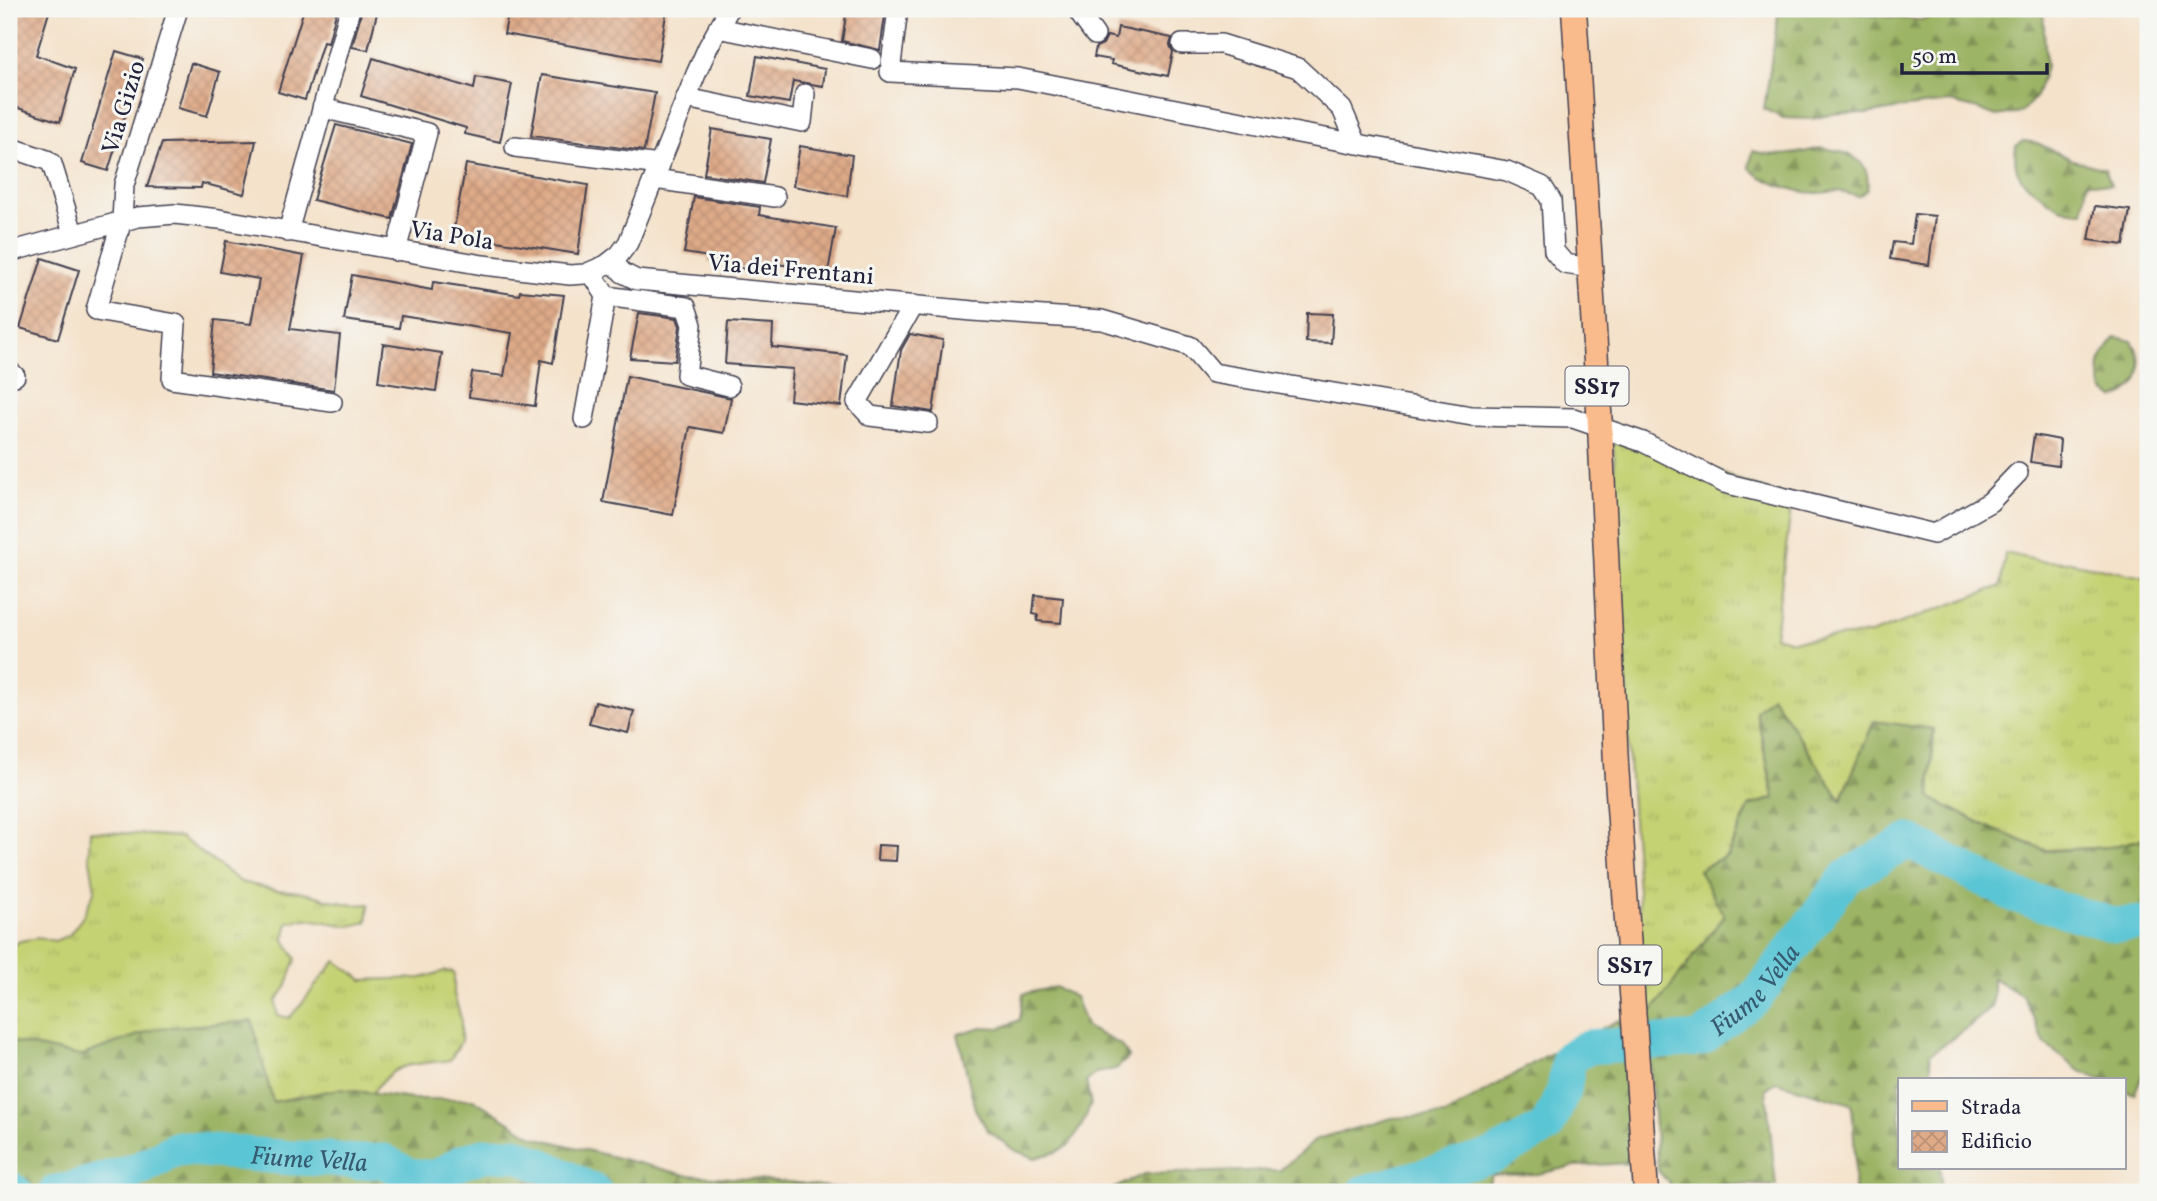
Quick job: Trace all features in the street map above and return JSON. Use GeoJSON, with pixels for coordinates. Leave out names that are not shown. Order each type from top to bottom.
{"type":"FeatureCollection","features":[{"type":"Feature","properties":{"kind":"main road","name":"SS17"},"geometry":{"type":"LineString","coordinates":[[1574,9],[1600,426],[1616,764],[1646,1192]]}},
{"type":"Feature","properties":{"kind":"street","name":"Via Gizio"},"geometry":{"type":"LineString","coordinates":[[178,9],[124,185],[122,220],[96,310],[176,324],[173,379],[332,402]]}},
{"type":"Feature","properties":{"kind":"street"},"geometry":{"type":"LineString","coordinates":[[288,232],[350,9]]}},
{"type":"Feature","properties":{"kind":"street","name":"Via Pola"},"geometry":{"type":"LineString","coordinates":[[9,252],[122,220],[175,214],[219,219],[483,265],[570,275],[592,272],[612,261],[628,243],[686,98],[729,9]]}},
{"type":"Feature","properties":{"kind":"street"},"geometry":{"type":"LineString","coordinates":[[898,9],[890,72],[1018,78],[1507,171],[1542,186],[1551,200],[1554,251],[1565,264],[1590,268]]}},
{"type":"Feature","properties":{"kind":"street"},"geometry":{"type":"LineString","coordinates":[[1076,9],[1095,36]]}},
{"type":"Feature","properties":{"kind":"street"},"geometry":{"type":"LineString","coordinates":[[718,28],[872,59]]}},
{"type":"Feature","properties":{"kind":"street"},"geometry":{"type":"LineString","coordinates":[[1182,44],[1221,44],[1298,68],[1342,109],[1357,144]]}},
{"type":"Feature","properties":{"kind":"street"},"geometry":{"type":"LineString","coordinates":[[686,98],[802,122],[806,94]]}},
{"type":"Feature","properties":{"kind":"street"},"geometry":{"type":"LineString","coordinates":[[322,108],[427,133],[397,251]]}},
{"type":"Feature","properties":{"kind":"street"},"geometry":{"type":"LineString","coordinates":[[9,146],[52,164],[73,233]]}},
{"type":"Feature","properties":{"kind":"street"},"geometry":{"type":"LineString","coordinates":[[516,147],[657,172],[775,197]]}},
{"type":"Feature","properties":{"kind":"street","name":"Via dei Frentani"},"geometry":{"type":"LineString","coordinates":[[612,261],[623,273],[637,280],[1102,320],[1190,346],[1213,373],[1472,416],[1573,418],[1643,442],[1724,483],[1934,534],[1990,502],[2018,473]]}},
{"type":"Feature","properties":{"kind":"street"},"geometry":{"type":"LineString","coordinates":[[584,419],[606,296],[592,272]]}},
{"type":"Feature","properties":{"kind":"street"},"geometry":{"type":"LineString","coordinates":[[606,296],[686,307],[692,325],[686,375],[729,386]]}},
{"type":"Feature","properties":{"kind":"street"},"geometry":{"type":"LineString","coordinates":[[913,305],[857,401],[870,416],[928,423]]}},
{"type":"Feature","properties":{"kind":"green space"},"geometry":{"type":"Polygon","coordinates":[[[1779,9],[1831,9],[1920,20],[1961,9],[2043,9],[2046,67],[2036,96],[2022,112],[1996,116],[1950,102],[1867,114],[1837,113],[1812,119],[1783,118],[1764,109],[1779,9]]]}},
{"type":"Feature","properties":{"kind":"green space"},"geometry":{"type":"Polygon","coordinates":[[[2023,141],[2037,143],[2073,160],[2105,169],[2111,185],[2087,182],[2083,212],[2059,207],[2031,188],[2018,174],[2015,162],[2016,146],[2023,141]]]}},
{"type":"Feature","properties":{"kind":"green space"},"geometry":{"type":"Polygon","coordinates":[[[1821,148],[1840,151],[1856,158],[1866,171],[1867,190],[1859,196],[1838,191],[1798,191],[1770,182],[1749,167],[1753,151],[1787,154],[1821,148]]]}},
{"type":"Feature","properties":{"kind":"green space"},"geometry":{"type":"Polygon","coordinates":[[[2116,337],[2132,341],[2137,350],[2140,367],[2136,382],[2130,389],[2114,398],[2103,391],[2100,362],[2116,337]]]}},
{"type":"Feature","properties":{"kind":"green space"},"geometry":{"type":"Polygon","coordinates":[[[1613,432],[1792,500],[1775,636],[1792,641],[1871,634],[2001,586],[2005,553],[2040,561],[2070,562],[2148,578],[2148,837],[2110,847],[2046,850],[1995,830],[1930,798],[1934,729],[1874,721],[1841,800],[1772,696],[1756,711],[1774,798],[1750,805],[1727,855],[1699,870],[1724,915],[1647,1018],[1629,763],[1613,432]]]}},
{"type":"Feature","properties":{"kind":"green space"},"geometry":{"type":"Polygon","coordinates":[[[1772,696],[1841,801],[1874,721],[1933,729],[1930,798],[1994,830],[2046,851],[2110,847],[2148,838],[2148,1063],[2134,1094],[2126,1091],[2126,1078],[2096,1078],[2080,1071],[2045,1044],[2024,997],[1993,978],[1993,1006],[1930,1054],[1932,1078],[1898,1078],[1898,1170],[1940,1170],[1942,1192],[1854,1192],[1852,1104],[1776,1082],[1766,1089],[1776,1186],[1724,1184],[1725,1192],[1676,1192],[1658,1170],[1647,1018],[1724,916],[1699,870],[1728,855],[1750,806],[1775,798],[1756,711],[1772,696]]]}},
{"type":"Feature","properties":{"kind":"green space"},"geometry":{"type":"Polygon","coordinates":[[[90,831],[180,837],[241,882],[276,890],[303,892],[353,905],[369,904],[367,922],[350,926],[308,919],[288,922],[284,939],[296,959],[286,987],[276,1001],[277,1015],[289,1018],[336,961],[363,980],[422,978],[445,971],[454,972],[454,994],[461,1019],[461,1041],[450,1060],[398,1069],[372,1093],[339,1089],[272,1102],[158,1028],[80,1056],[9,1041],[9,948],[20,941],[39,938],[55,941],[69,935],[82,918],[95,890],[89,853],[90,831]]]}},
{"type":"Feature","properties":{"kind":"green space"},"geometry":{"type":"Polygon","coordinates":[[[1055,987],[1075,997],[1087,1028],[1120,1044],[1129,1057],[1116,1069],[1096,1073],[1086,1082],[1091,1104],[1069,1145],[1035,1158],[1014,1150],[988,1131],[975,1109],[958,1034],[982,1027],[1001,1028],[1020,1020],[1023,994],[1055,987]]]}},
{"type":"Feature","properties":{"kind":"green space"},"geometry":{"type":"Polygon","coordinates":[[[1621,1019],[1631,1163],[1574,1166],[1538,1174],[1492,1175],[1484,1192],[1107,1192],[1144,1174],[1280,1170],[1317,1139],[1392,1118],[1445,1115],[1544,1057],[1621,1019]]]}},
{"type":"Feature","properties":{"kind":"green space"},"geometry":{"type":"Polygon","coordinates":[[[252,1021],[273,1102],[339,1089],[412,1099],[473,1099],[534,1137],[686,1175],[789,1182],[867,1192],[9,1192],[9,1041],[80,1056],[158,1028],[252,1021]]]}},
{"type":"Feature","properties":{"kind":"building"},"geometry":{"type":"Polygon","coordinates":[[[9,9],[50,9],[36,55],[75,69],[60,122],[9,105],[9,9]]]}},
{"type":"Feature","properties":{"kind":"building"},"geometry":{"type":"Polygon","coordinates":[[[304,9],[337,9],[328,43],[323,42],[305,100],[278,92],[304,9]]]}},
{"type":"Feature","properties":{"kind":"building"},"geometry":{"type":"Polygon","coordinates":[[[362,9],[378,9],[368,50],[352,47],[362,9]]]}},
{"type":"Feature","properties":{"kind":"building"},"geometry":{"type":"Polygon","coordinates":[[[509,9],[667,9],[658,61],[504,34],[509,9]]]}},
{"type":"Feature","properties":{"kind":"building"},"geometry":{"type":"Polygon","coordinates":[[[847,9],[886,9],[880,50],[842,41],[847,9]]]}},
{"type":"Feature","properties":{"kind":"building"},"geometry":{"type":"Polygon","coordinates":[[[1118,27],[1172,38],[1170,45],[1173,52],[1168,76],[1111,64],[1112,60],[1094,57],[1096,47],[1103,44],[1107,36],[1116,38],[1118,27]]]}},
{"type":"Feature","properties":{"kind":"building"},"geometry":{"type":"Polygon","coordinates":[[[116,51],[143,59],[108,171],[82,163],[116,51]]]}},
{"type":"Feature","properties":{"kind":"building"},"geometry":{"type":"Polygon","coordinates":[[[757,56],[825,69],[823,86],[793,81],[789,103],[750,96],[757,56]]]}},
{"type":"Feature","properties":{"kind":"building"},"geometry":{"type":"Polygon","coordinates":[[[373,58],[474,89],[476,77],[512,84],[500,142],[465,134],[466,128],[361,96],[373,58]]]}},
{"type":"Feature","properties":{"kind":"building"},"geometry":{"type":"Polygon","coordinates":[[[191,63],[220,72],[207,116],[178,108],[191,63]]]}},
{"type":"Feature","properties":{"kind":"building"},"geometry":{"type":"Polygon","coordinates":[[[542,75],[655,93],[644,151],[531,136],[542,75]]]}},
{"type":"Feature","properties":{"kind":"building"},"geometry":{"type":"Polygon","coordinates":[[[336,125],[412,144],[392,219],[313,200],[336,125]]]}},
{"type":"Feature","properties":{"kind":"building"},"geometry":{"type":"Polygon","coordinates":[[[712,129],[771,139],[763,183],[704,174],[712,129]]]}},
{"type":"Feature","properties":{"kind":"building"},"geometry":{"type":"Polygon","coordinates":[[[256,141],[244,194],[202,183],[201,188],[147,187],[162,143],[256,141]]]}},
{"type":"Feature","properties":{"kind":"building"},"geometry":{"type":"Polygon","coordinates":[[[800,146],[852,155],[847,196],[793,186],[800,146]]]}},
{"type":"Feature","properties":{"kind":"building"},"geometry":{"type":"Polygon","coordinates":[[[466,164],[588,185],[578,254],[453,234],[466,164]]]}},
{"type":"Feature","properties":{"kind":"building"},"geometry":{"type":"Polygon","coordinates":[[[694,197],[760,207],[759,215],[836,228],[828,272],[752,260],[750,270],[708,262],[709,257],[684,253],[694,197]]]}},
{"type":"Feature","properties":{"kind":"building"},"geometry":{"type":"Polygon","coordinates":[[[2095,206],[2130,210],[2124,245],[2089,240],[2095,206]]]}},
{"type":"Feature","properties":{"kind":"building"},"geometry":{"type":"Polygon","coordinates":[[[1915,214],[1935,216],[1929,265],[1890,259],[1893,242],[1911,244],[1915,214]]]}},
{"type":"Feature","properties":{"kind":"building"},"geometry":{"type":"Polygon","coordinates":[[[226,241],[304,256],[290,329],[340,335],[334,390],[210,372],[215,320],[251,324],[259,279],[220,272],[226,241]]]}},
{"type":"Feature","properties":{"kind":"building"},"geometry":{"type":"Polygon","coordinates":[[[42,258],[79,270],[58,339],[20,328],[42,258]]]}},
{"type":"Feature","properties":{"kind":"building"},"geometry":{"type":"Polygon","coordinates":[[[352,275],[432,290],[433,282],[519,295],[520,291],[564,295],[553,363],[541,360],[535,406],[469,397],[472,372],[504,376],[512,333],[401,316],[399,328],[344,320],[352,275]]]}},
{"type":"Feature","properties":{"kind":"building"},"geometry":{"type":"Polygon","coordinates":[[[639,313],[677,318],[680,326],[675,361],[630,358],[639,313]]]}},
{"type":"Feature","properties":{"kind":"building"},"geometry":{"type":"Polygon","coordinates":[[[1307,313],[1333,314],[1331,343],[1306,342],[1307,313]]]}},
{"type":"Feature","properties":{"kind":"building"},"geometry":{"type":"Polygon","coordinates":[[[728,322],[773,325],[772,347],[847,355],[841,406],[790,400],[793,369],[725,364],[728,322]]]}},
{"type":"Feature","properties":{"kind":"building"},"geometry":{"type":"Polygon","coordinates":[[[910,334],[943,340],[933,412],[893,406],[901,350],[910,334]]]}},
{"type":"Feature","properties":{"kind":"building"},"geometry":{"type":"Polygon","coordinates":[[[383,344],[442,353],[436,391],[378,382],[383,344]]]}},
{"type":"Feature","properties":{"kind":"building"},"geometry":{"type":"Polygon","coordinates":[[[627,376],[731,398],[724,433],[690,427],[673,515],[603,502],[627,376]]]}},
{"type":"Feature","properties":{"kind":"building"},"geometry":{"type":"Polygon","coordinates":[[[2034,435],[2060,440],[2058,466],[2030,462],[2034,435]]]}},
{"type":"Feature","properties":{"kind":"building"},"geometry":{"type":"Polygon","coordinates":[[[1035,595],[1063,598],[1061,623],[1037,621],[1038,615],[1033,614],[1035,595]]]}},
{"type":"Feature","properties":{"kind":"building"},"geometry":{"type":"Polygon","coordinates":[[[595,702],[634,711],[628,733],[589,724],[595,702]]]}},
{"type":"Feature","properties":{"kind":"building"},"geometry":{"type":"Polygon","coordinates":[[[878,845],[897,846],[896,861],[877,860],[878,845]]]}},
{"type":"Feature","properties":{"kind":"waterway","name":"Fiume Vella"},"geometry":{"type":"LineString","coordinates":[[1365,1192],[1493,1156],[1547,1127],[1564,1090],[1569,1058],[1588,1047],[1701,1039],[1755,998],[1847,876],[1909,841],[2014,895],[2114,925],[2148,923]]}},
{"type":"Feature","properties":{"kind":"waterway","name":"Fiume Vella"},"geometry":{"type":"LineString","coordinates":[[56,1192],[139,1169],[178,1148],[355,1162],[384,1161],[408,1175],[435,1178],[462,1162],[484,1155],[515,1154],[595,1192]]}},
{"type":"Feature","properties":{"kind":"waterway","name":"Fiume Vella"},"geometry":{"type":"LineString","coordinates":[[9,1188],[15,1192]]}}]}
